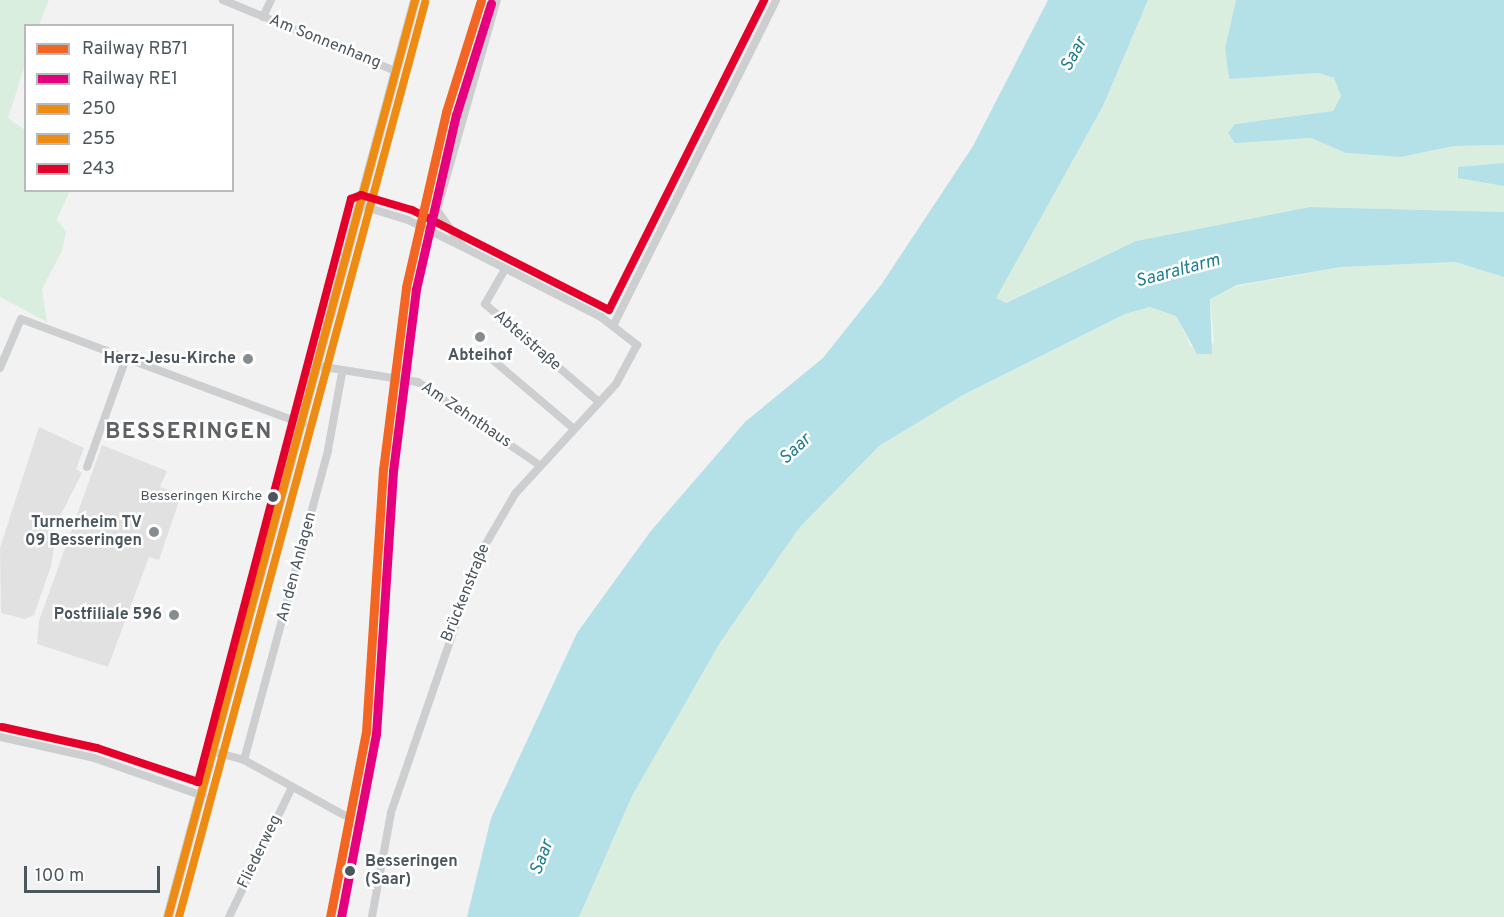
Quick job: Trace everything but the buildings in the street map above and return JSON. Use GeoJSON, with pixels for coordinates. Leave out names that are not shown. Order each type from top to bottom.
{"type":"FeatureCollection","features":[{"type":"Feature","properties":{"kind":"street","name":"Am Sonnenhang"},"geometry":{"type":"LineString","coordinates":[[223,0],[395,71]]}},
{"type":"Feature","properties":{"kind":"street"},"geometry":{"type":"LineString","coordinates":[[263,17],[271,0]]}},
{"type":"Feature","properties":{"kind":"street"},"geometry":{"type":"LineString","coordinates":[[168,917],[205,796],[415,0]]}},
{"type":"Feature","properties":{"kind":"street"},"geometry":{"type":"LineString","coordinates":[[463,248],[437,210],[497,0]]}},
{"type":"Feature","properties":{"kind":"street"},"geometry":{"type":"LineString","coordinates":[[360,205],[408,220],[504,271],[614,324],[776,0]]}},
{"type":"Feature","properties":{"kind":"street","name":"Abteistraße"},"geometry":{"type":"LineString","coordinates":[[504,271],[484,304],[599,402]]}},
{"type":"Feature","properties":{"kind":"street"},"geometry":{"type":"LineString","coordinates":[[0,368],[21,319],[303,424]]}},
{"type":"Feature","properties":{"kind":"street","name":"Brückenstraße"},"geometry":{"type":"LineString","coordinates":[[372,917],[391,813],[445,644],[488,538],[539,465],[599,402],[637,349],[634,338],[614,324]]}},
{"type":"Feature","properties":{"kind":"street"},"geometry":{"type":"LineString","coordinates":[[87,467],[126,358]]}},
{"type":"Feature","properties":{"kind":"street"},"geometry":{"type":"LineString","coordinates":[[494,361],[573,428]]}},
{"type":"Feature","properties":{"kind":"street","name":"Am Zehnthaus"},"geometry":{"type":"LineString","coordinates":[[318,366],[342,373],[418,382],[539,465]]}},
{"type":"Feature","properties":{"kind":"street","name":"An den Anlagen"},"geometry":{"type":"LineString","coordinates":[[244,760],[328,450],[342,373]]}},
{"type":"Feature","properties":{"kind":"street"},"geometry":{"type":"LineString","coordinates":[[0,737],[94,758],[205,796]]}},
{"type":"Feature","properties":{"kind":"street"},"geometry":{"type":"LineString","coordinates":[[215,752],[244,760],[344,815]]}},
{"type":"Feature","properties":{"kind":"street","name":"Fliederweg"},"geometry":{"type":"LineString","coordinates":[[229,917],[292,787]]}},
{"type":"Feature","properties":{"kind":"shaded area"},"geometry":{"type":"Polygon","coordinates":[[[39,427],[84,448],[76,469],[82,473],[51,534],[56,536],[51,566],[34,615],[25,619],[1,613],[0,548],[39,427]]]}},
{"type":"Feature","properties":{"kind":"shaded area"},"geometry":{"type":"Polygon","coordinates":[[[102,445],[167,471],[160,487],[181,495],[159,560],[149,557],[108,667],[37,644],[39,621],[102,445]]]}},
{"type":"Feature","properties":{"kind":"green space"},"geometry":{"type":"Polygon","coordinates":[[[0,0],[49,0],[39,24],[24,24],[24,68],[8,118],[24,129],[24,192],[70,192],[57,219],[66,232],[62,251],[42,289],[47,322],[0,297],[0,0]]]}},
{"type":"Feature","properties":{"kind":"green space"},"geometry":{"type":"Polygon","coordinates":[[[1148,0],[1236,0],[1225,48],[1229,79],[1319,73],[1334,78],[1341,96],[1333,111],[1235,124],[1235,142],[1312,138],[1346,153],[1401,157],[1454,146],[1504,145],[1504,163],[1458,167],[1458,177],[1504,186],[1504,212],[1310,207],[1136,241],[1005,303],[995,298],[1103,106],[1148,0]]]}},
{"type":"Feature","properties":{"kind":"green space"},"geometry":{"type":"Polygon","coordinates":[[[1455,262],[1504,277],[1504,917],[579,917],[632,796],[721,641],[799,527],[879,446],[963,395],[1125,314],[1151,307],[1176,315],[1191,347],[1214,343],[1210,298],[1237,286],[1341,267],[1455,262]]]}},
{"type":"Feature","properties":{"kind":"water"},"geometry":{"type":"Polygon","coordinates":[[[1048,0],[1148,0],[1103,106],[996,298],[1006,303],[1136,241],[1310,207],[1504,212],[1504,277],[1455,262],[1341,267],[1237,285],[1210,299],[1212,354],[1197,354],[1176,316],[1150,307],[1125,314],[963,395],[879,446],[799,528],[721,641],[632,796],[579,917],[467,917],[491,818],[577,633],[650,532],[745,422],[823,358],[881,285],[973,146],[1048,0]]]}},
{"type":"Feature","properties":{"kind":"water"},"geometry":{"type":"Polygon","coordinates":[[[1236,0],[1504,0],[1504,145],[1454,146],[1401,157],[1346,153],[1311,138],[1235,143],[1228,133],[1235,124],[1333,111],[1341,96],[1334,78],[1319,73],[1229,79],[1225,48],[1236,0]]]}},
{"type":"Feature","properties":{"kind":"water"},"geometry":{"type":"Polygon","coordinates":[[[1504,163],[1504,186],[1458,178],[1458,167],[1504,163]]]}},
{"type":"Feature","properties":{"kind":"rail line","name":"RB71"},"geometry":{"type":"LineString","coordinates":[[330,917],[366,732],[383,470],[406,287],[446,112],[481,0]]}},
{"type":"Feature","properties":{"kind":"rail line","name":"RE1"},"geometry":{"type":"LineString","coordinates":[[341,917],[376,734],[393,471],[416,289],[456,115],[491,3]]}},
{"type":"Feature","properties":{"kind":"transit line","name":"250"},"geometry":{"type":"LineString","coordinates":[[168,917],[415,0]]}},
{"type":"Feature","properties":{"kind":"transit line","name":"243"},"geometry":{"type":"LineString","coordinates":[[2,727],[97,748],[198,782],[351,199],[361,195],[412,210],[609,310],[764,0]]}},
{"type":"Feature","properties":{"kind":"transit line","name":"255"},"geometry":{"type":"LineString","coordinates":[[179,917],[425,3]]}},
{"type":"Feature","properties":{"kind":"place","name":"Abteihof"},"geometry":{"type":"Point","coordinates":[480,337]}},
{"type":"Feature","properties":{"kind":"place","name":"Herz-Jesu-Kirche"},"geometry":{"type":"Point","coordinates":[248,359]}},
{"type":"Feature","properties":{"kind":"place","name":"Besseringen Kirche"},"geometry":{"type":"Point","coordinates":[273,497]}},
{"type":"Feature","properties":{"kind":"place","name":"Turnerheim TV 09 Besseringen"},"geometry":{"type":"Point","coordinates":[154,532]}},
{"type":"Feature","properties":{"kind":"place","name":"Postfiliale 596"},"geometry":{"type":"Point","coordinates":[174,615]}},
{"type":"Feature","properties":{"kind":"place","name":"Besseringen (Saar)"},"geometry":{"type":"Point","coordinates":[350,871]}},
{"type":"Feature","properties":{"kind":"district","name":"BESSERINGEN"},"geometry":{"type":"Point","coordinates":[189,433]}},
{"type":"Feature","properties":{"kind":"water label","name":"Saar"},"geometry":{"type":"Point","coordinates":[1075,55]}},
{"type":"Feature","properties":{"kind":"water label","name":"Saaraltarm"},"geometry":{"type":"Point","coordinates":[1178,272]}},
{"type":"Feature","properties":{"kind":"water label","name":"Saar"},"geometry":{"type":"Point","coordinates":[796,450]}},
{"type":"Feature","properties":{"kind":"water label","name":"Saar"},"geometry":{"type":"Point","coordinates":[543,858]}}]}
